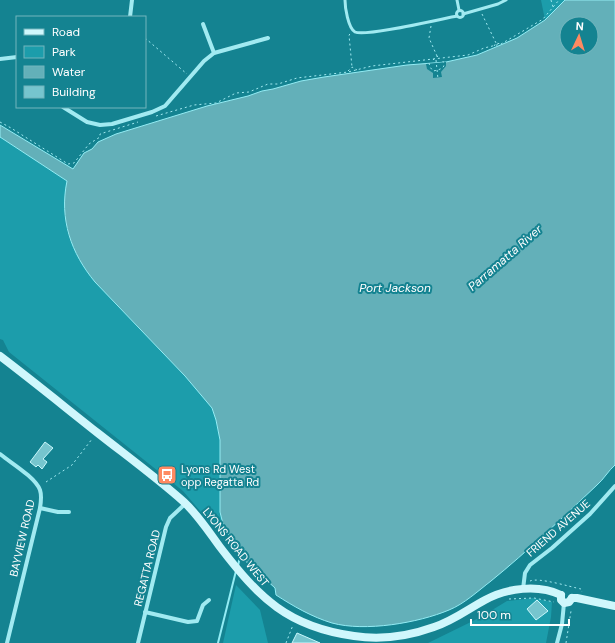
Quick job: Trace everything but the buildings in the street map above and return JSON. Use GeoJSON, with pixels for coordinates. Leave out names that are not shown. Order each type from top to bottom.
{"type":"FeatureCollection","features":[{"type":"Feature","properties":{"kind":"main road","name":"LYONS ROAD WEST"},"geometry":{"type":"LineString","coordinates":[[0,356],[49,393],[185,504],[197,517],[241,574],[264,598],[278,609],[295,619],[316,628],[338,634],[362,637],[389,637],[418,632],[434,627],[464,614],[495,595],[523,585],[550,591],[562,599]]}},
{"type":"Feature","properties":{"kind":"main road"},"geometry":{"type":"LineString","coordinates":[[562,599],[569,602],[572,598],[581,599],[615,606]]}},
{"type":"Feature","properties":{"kind":"street"},"geometry":{"type":"LineString","coordinates":[[130,16],[132,0]]}},
{"type":"Feature","properties":{"kind":"street"},"geometry":{"type":"LineString","coordinates":[[203,24],[214,53]]}},
{"type":"Feature","properties":{"kind":"street"},"geometry":{"type":"LineString","coordinates":[[65,108],[87,122],[100,126],[152,112],[165,106],[204,61],[214,53],[268,38]]}},
{"type":"Feature","properties":{"kind":"street"},"geometry":{"type":"LineString","coordinates":[[0,59],[16,56]]}},
{"type":"Feature","properties":{"kind":"street","name":"BAYVIEW ROAD"},"geometry":{"type":"LineString","coordinates":[[0,454],[31,478],[39,487],[41,495],[40,508],[7,643]]}},
{"type":"Feature","properties":{"kind":"street","name":"FRIEND AVENUE"},"geometry":{"type":"LineString","coordinates":[[523,585],[525,573],[530,565],[552,548],[590,514],[615,486]]}},
{"type":"Feature","properties":{"kind":"street","name":"REGATTA ROAD"},"geometry":{"type":"LineString","coordinates":[[138,643],[166,527],[170,518],[185,504]]}},
{"type":"Feature","properties":{"kind":"street"},"geometry":{"type":"LineString","coordinates":[[40,508],[58,512],[69,512]]}},
{"type":"Feature","properties":{"kind":"street"},"geometry":{"type":"LineString","coordinates":[[557,643],[562,624],[562,599]]}},
{"type":"Feature","properties":{"kind":"street"},"geometry":{"type":"LineString","coordinates":[[145,612],[188,622],[197,621],[204,605],[209,600]]}},
{"type":"Feature","properties":{"kind":"lane"},"geometry":{"type":"LineString","coordinates":[[345,0],[347,17],[353,30],[362,33],[457,16],[461,17],[463,14],[480,10],[506,0]]}},
{"type":"Feature","properties":{"kind":"lane"},"geometry":{"type":"LineString","coordinates":[[457,0],[459,10],[462,11],[463,14]]}},
{"type":"Feature","properties":{"kind":"lane"},"geometry":{"type":"LineString","coordinates":[[457,16],[456,13],[459,10]]}},
{"type":"Feature","properties":{"kind":"path"},"geometry":{"type":"LineString","coordinates":[[551,0],[553,8]]}},
{"type":"Feature","properties":{"kind":"path"},"geometry":{"type":"LineString","coordinates":[[154,117],[194,105],[216,103],[236,93],[249,92],[268,84],[278,84],[297,78],[348,72],[372,66],[396,64],[415,60],[434,60],[447,56],[468,55],[484,48],[502,44],[543,19],[559,0]]}},
{"type":"Feature","properties":{"kind":"path"},"geometry":{"type":"LineString","coordinates":[[480,10],[496,42],[502,44]]}},
{"type":"Feature","properties":{"kind":"path"},"geometry":{"type":"LineString","coordinates":[[431,21],[429,38],[436,56],[441,59]]}},
{"type":"Feature","properties":{"kind":"path"},"geometry":{"type":"LineString","coordinates":[[348,72],[352,67],[349,35],[353,30]]}},
{"type":"Feature","properties":{"kind":"path"},"geometry":{"type":"LineString","coordinates":[[146,39],[190,77]]}},
{"type":"Feature","properties":{"kind":"path"},"geometry":{"type":"LineString","coordinates":[[493,46],[496,42]]}},
{"type":"Feature","properties":{"kind":"path"},"geometry":{"type":"LineString","coordinates":[[436,56],[434,60],[438,79]]}},
{"type":"Feature","properties":{"kind":"path"},"geometry":{"type":"LineString","coordinates":[[429,63],[433,70],[441,70],[444,66],[443,61]]}},
{"type":"Feature","properties":{"kind":"path"},"geometry":{"type":"LineString","coordinates":[[352,67],[358,70]]}},
{"type":"Feature","properties":{"kind":"path"},"geometry":{"type":"LineString","coordinates":[[0,122],[68,164],[74,163],[89,144],[100,137],[100,134],[140,122]]}},
{"type":"Feature","properties":{"kind":"path"},"geometry":{"type":"LineString","coordinates":[[46,482],[72,465],[92,439]]}},
{"type":"Feature","properties":{"kind":"path"},"geometry":{"type":"LineString","coordinates":[[523,585],[534,579],[581,589]]}},
{"type":"Feature","properties":{"kind":"path"},"geometry":{"type":"LineString","coordinates":[[509,599],[534,598],[553,601],[555,605]]}},
{"type":"Feature","properties":{"kind":"path"},"geometry":{"type":"LineString","coordinates":[[566,643],[571,610]]}},
{"type":"Feature","properties":{"kind":"path"},"geometry":{"type":"LineString","coordinates":[[286,643],[295,619]]}},
{"type":"Feature","properties":{"kind":"green space"},"geometry":{"type":"Polygon","coordinates":[[[541,0],[565,0],[545,20],[541,0]]]}},
{"type":"Feature","properties":{"kind":"green space"},"geometry":{"type":"Polygon","coordinates":[[[0,137],[67,181],[64,203],[65,223],[70,241],[89,273],[191,382],[213,410],[220,434],[220,508],[224,539],[183,491],[9,352],[3,340],[0,339],[0,137]]]}},
{"type":"Feature","properties":{"kind":"green space"},"geometry":{"type":"Polygon","coordinates":[[[236,585],[260,610],[268,643],[223,643],[236,585]]]}},
{"type":"Feature","properties":{"kind":"green space"},"geometry":{"type":"Polygon","coordinates":[[[533,598],[552,602],[546,643],[428,643],[479,618],[507,601],[533,598]]]}},
{"type":"Feature","properties":{"kind":"water","name":"Port Jackson"},"geometry":{"type":"Polygon","coordinates":[[[565,0],[615,0],[615,465],[599,483],[518,558],[476,593],[455,607],[422,619],[391,625],[360,627],[345,626],[325,621],[303,611],[276,595],[275,588],[240,556],[223,524],[220,512],[220,440],[212,408],[185,376],[95,282],[79,259],[73,247],[66,222],[65,195],[67,181],[0,137],[0,125],[73,169],[84,153],[92,149],[98,142],[116,134],[207,106],[301,81],[407,65],[446,62],[477,55],[517,38],[545,20],[565,0]]]}},
{"type":"Feature","properties":{"kind":"pier"},"geometry":{"type":"Polygon","coordinates":[[[446,62],[446,66],[441,72],[442,77],[433,78],[433,73],[427,69],[426,64],[446,62]]]}},
{"type":"Feature","properties":{"kind":"waterway"},"geometry":{"type":"LineString","coordinates":[[238,566],[240,556]]}},
{"type":"Feature","properties":{"kind":"waterway"},"geometry":{"type":"LineString","coordinates":[[218,643],[236,571]]}},
{"type":"Feature","properties":{"kind":"place","name":"Lyons Rd West opp Regatta Rd"},"geometry":{"type":"Point","coordinates":[167,475]}},
{"type":"Feature","properties":{"kind":"water label","name":"Parramatta River"},"geometry":{"type":"Point","coordinates":[505,258]}}]}
